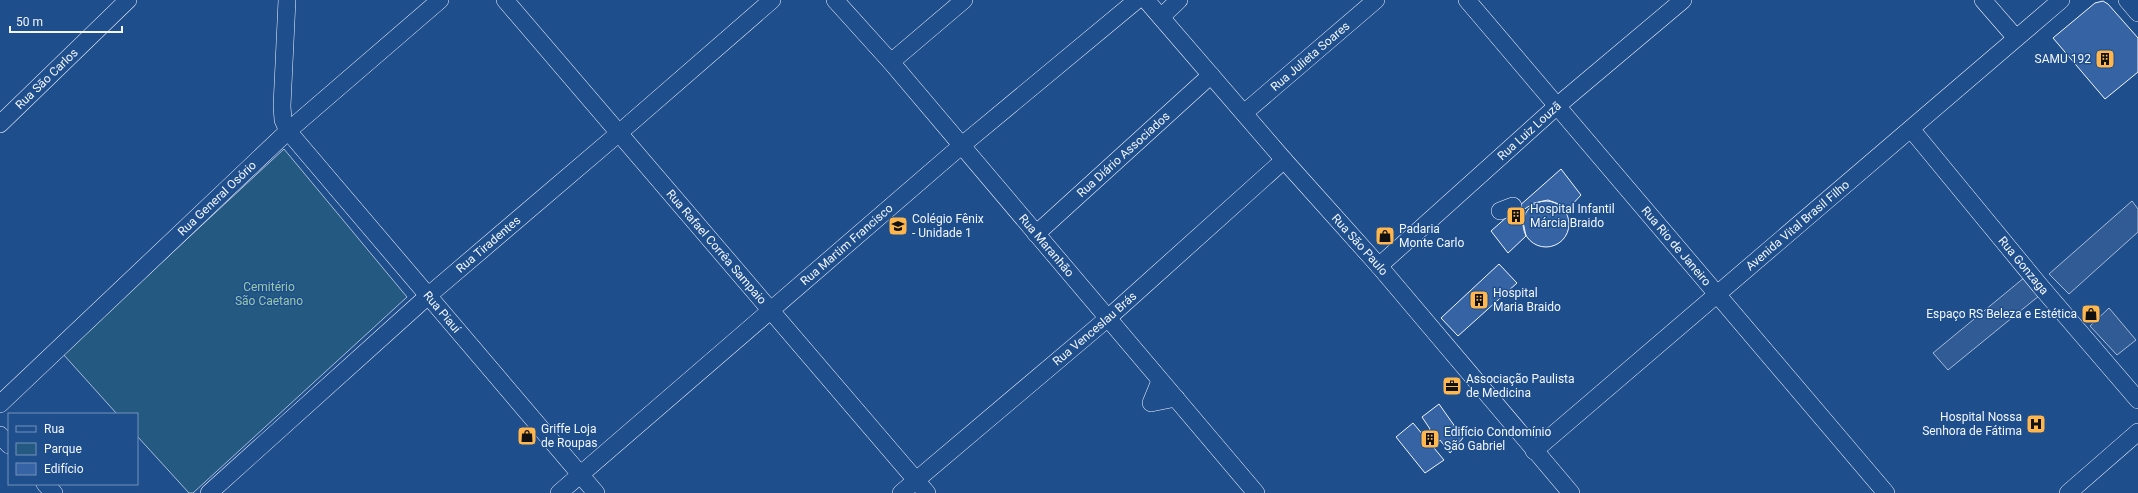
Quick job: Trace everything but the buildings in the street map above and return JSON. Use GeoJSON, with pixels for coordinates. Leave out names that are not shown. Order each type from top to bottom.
{"type":"FeatureCollection","features":[{"type":"Feature","properties":{"kind":"street","name":"Rua São Carlos"},"geometry":{"type":"LineString","coordinates":[[0,124],[128,0]]}},
{"type":"Feature","properties":{"kind":"street"},"geometry":{"type":"LineString","coordinates":[[287,0],[282,106],[283,120],[288,131]]}},
{"type":"Feature","properties":{"kind":"street","name":"Rua General Osório"},"geometry":{"type":"LineString","coordinates":[[0,404],[288,131],[440,0]]}},
{"type":"Feature","properties":{"kind":"street","name":"Rua Rafael Corrêa Sampaio"},"geometry":{"type":"LineString","coordinates":[[505,0],[928,493]]}},
{"type":"Feature","properties":{"kind":"street","name":"Rua Tiradentes"},"geometry":{"type":"LineString","coordinates":[[209,493],[428,295],[620,133],[772,0]]}},
{"type":"Feature","properties":{"kind":"street","name":"Rua Maranhão"},"geometry":{"type":"LineString","coordinates":[[835,0],[891,62],[1256,493]]}},
{"type":"Feature","properties":{"kind":"street"},"geometry":{"type":"LineString","coordinates":[[891,62],[964,0]]}},
{"type":"Feature","properties":{"kind":"street","name":"Rua Martim Francisco"},"geometry":{"type":"LineString","coordinates":[[559,493],[961,146],[1137,0]]}},
{"type":"Feature","properties":{"kind":"street","name":"Rua São Paulo"},"geometry":{"type":"LineString","coordinates":[[1146,0],[1284,160],[1379,266],[1571,493]]}},
{"type":"Feature","properties":{"kind":"street"},"geometry":{"type":"LineString","coordinates":[[1161,17],[1179,0]]}},
{"type":"Feature","properties":{"kind":"street","name":"Rua Julieta Soares"},"geometry":{"type":"LineString","coordinates":[[1244,114],[1376,0]]}},
{"type":"Feature","properties":{"kind":"street","name":"Rua Rio de Janeiro"},"geometry":{"type":"LineString","coordinates":[[1467,0],[1886,493]]}},
{"type":"Feature","properties":{"kind":"street","name":"Rua Luiz Louzã"},"geometry":{"type":"LineString","coordinates":[[1379,266],[1557,106],[1683,0]]}},
{"type":"Feature","properties":{"kind":"street"},"geometry":{"type":"LineString","coordinates":[[1983,0],[2016,38]]}},
{"type":"Feature","properties":{"kind":"street","name":"Avenida Vital Brasil Filho"},"geometry":{"type":"LineString","coordinates":[[1534,451],[1717,296],[2061,0]]}},
{"type":"Feature","properties":{"kind":"street"},"geometry":{"type":"LineString","coordinates":[[2127,0],[2138,13]]}},
{"type":"Feature","properties":{"kind":"street","name":"Rua Diário Associados"},"geometry":{"type":"LineString","coordinates":[[1036,234],[1211,75]]}},
{"type":"Feature","properties":{"kind":"street","name":"Rua Gonzaga"},"geometry":{"type":"LineString","coordinates":[[1911,129],[2041,287],[2138,400]]}},
{"type":"Feature","properties":{"kind":"street","name":"Rua Piauí"},"geometry":{"type":"LineString","coordinates":[[288,131],[596,493]]}},
{"type":"Feature","properties":{"kind":"street","name":"Rua Venceslau Brás"},"geometry":{"type":"LineString","coordinates":[[900,493],[1108,318],[1284,160]]}},
{"type":"Feature","properties":{"kind":"street"},"geometry":{"type":"LineString","coordinates":[[2068,493],[2138,432]]}},
{"type":"Feature","properties":{"kind":"street"},"geometry":{"type":"LineString","coordinates":[[0,435],[8,444]]}},
{"type":"Feature","properties":{"kind":"street"},"geometry":{"type":"LineString","coordinates":[[46,485],[54,493]]}},
{"type":"Feature","properties":{"kind":"green space","name":"Cemitério São Caetano"},"geometry":{"type":"Polygon","coordinates":[[[284,149],[407,297],[193,493],[189,493],[138,437],[138,413],[116,413],[63,354],[284,149]]]}},
{"type":"Feature","properties":{"kind":"shaded area"},"geometry":{"type":"Polygon","coordinates":[[[2132,201],[2138,209],[2138,232],[2069,294],[2049,274],[2132,201]]]}},
{"type":"Feature","properties":{"kind":"shaded area"},"geometry":{"type":"Polygon","coordinates":[[[2025,277],[2040,295],[1948,370],[1933,353],[2025,277]]]}},
{"type":"Feature","properties":{"kind":"shaded area"},"geometry":{"type":"Polygon","coordinates":[[[2109,308],[2136,340],[2117,355],[2090,326],[2109,308]]]}},
{"type":"Feature","properties":{"kind":"place","name":"SAMU 192"},"geometry":{"type":"Point","coordinates":[2105,59]}},
{"type":"Feature","properties":{"kind":"place","name":"Hospital Infantil Márcia Braido"},"geometry":{"type":"Point","coordinates":[1516,216]}},
{"type":"Feature","properties":{"kind":"place","name":"Colégio Fênix - Unidade 1"},"geometry":{"type":"Point","coordinates":[898,226]}},
{"type":"Feature","properties":{"kind":"place","name":"Padaria Monte Carlo"},"geometry":{"type":"Point","coordinates":[1385,236]}},
{"type":"Feature","properties":{"kind":"place","name":"Hospital Maria Braido"},"geometry":{"type":"Point","coordinates":[1479,300]}},
{"type":"Feature","properties":{"kind":"place","name":"Espaço RS Beleza e Estética"},"geometry":{"type":"Point","coordinates":[2091,314]}},
{"type":"Feature","properties":{"kind":"place","name":"Associação Paulista de Medicina"},"geometry":{"type":"Point","coordinates":[1452,386]}},
{"type":"Feature","properties":{"kind":"place","name":"Hospital Nossa Senhora de Fátima"},"geometry":{"type":"Point","coordinates":[2036,424]}},
{"type":"Feature","properties":{"kind":"place","name":"Griffe Loja de Roupas"},"geometry":{"type":"Point","coordinates":[527,436]}},
{"type":"Feature","properties":{"kind":"place","name":"Edifício Condomínio São Gabriel"},"geometry":{"type":"Point","coordinates":[1430,439]}}]}
